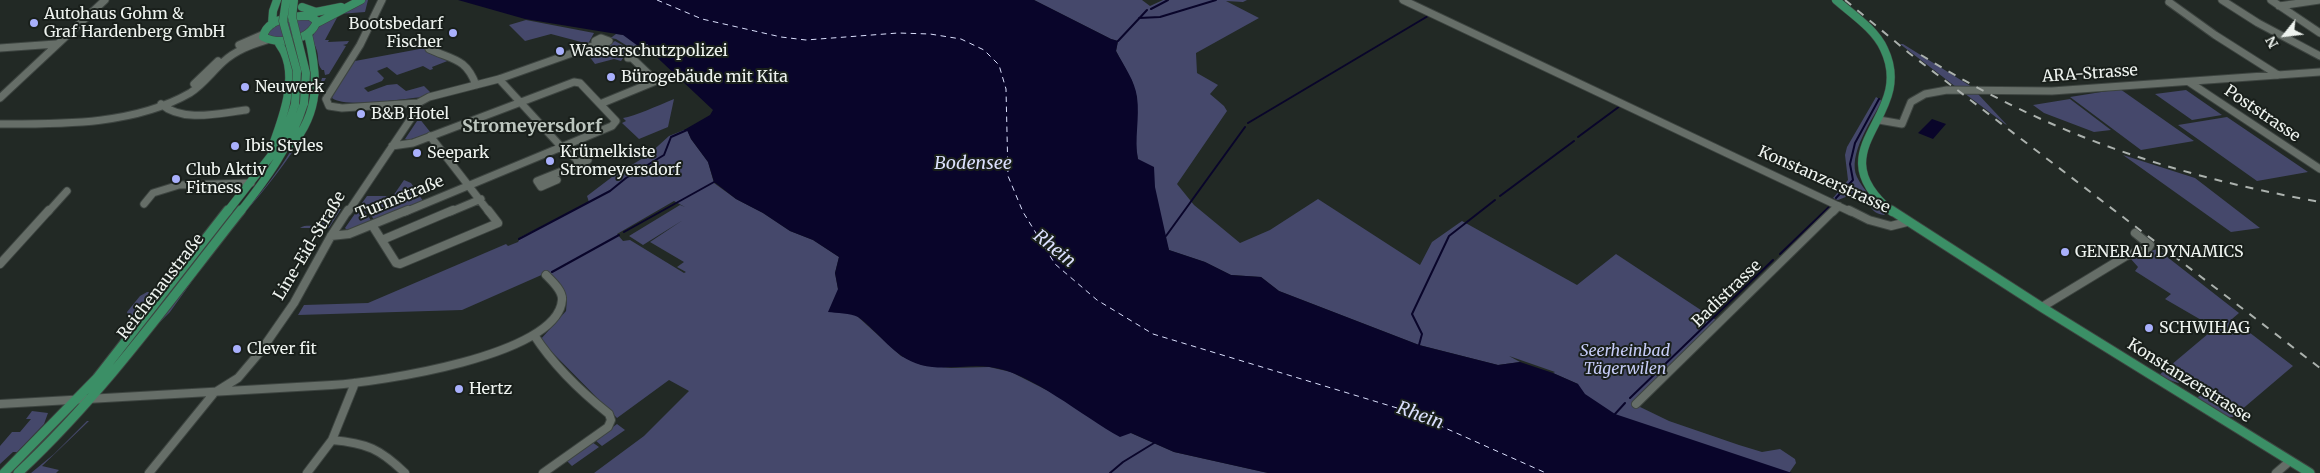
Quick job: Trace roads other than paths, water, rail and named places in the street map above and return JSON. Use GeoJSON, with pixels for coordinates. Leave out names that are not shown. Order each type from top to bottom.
{"type":"FeatureCollection","features":[{"type":"Feature","properties":{"kind":"main road"},"geometry":{"type":"LineString","coordinates":[[277,0],[273,11],[272,24],[265,37],[278,42],[308,34]]}},
{"type":"Feature","properties":{"kind":"main road","name":"Reichenaustraße"},"geometry":{"type":"LineString","coordinates":[[4,473],[77,401],[104,370],[251,183],[283,136],[295,104],[297,71],[283,21],[286,0]]}},
{"type":"Feature","properties":{"kind":"main road","name":"Reichenaustraße"},"geometry":{"type":"LineString","coordinates":[[18,473],[92,400],[158,319],[283,153],[304,103],[306,73],[292,18],[294,0]]}},
{"type":"Feature","properties":{"kind":"main road"},"geometry":{"type":"LineString","coordinates":[[283,153],[293,145],[303,130],[313,105],[316,69],[308,34],[315,20],[353,0]]}},
{"type":"Feature","properties":{"kind":"main road"},"geometry":{"type":"LineString","coordinates":[[272,24],[286,18],[304,16],[315,20],[360,0]]}},
{"type":"Feature","properties":{"kind":"main road"},"geometry":{"type":"LineString","coordinates":[[1836,0],[1872,32],[1884,48],[1891,65],[1893,86],[1889,100],[1861,152],[1861,171],[1873,193],[1907,222]]}},
{"type":"Feature","properties":{"kind":"main road"},"geometry":{"type":"LineString","coordinates":[[302,4],[304,16]]}},
{"type":"Feature","properties":{"kind":"main road"},"geometry":{"type":"LineString","coordinates":[[302,4],[316,12],[341,7]]}},
{"type":"Feature","properties":{"kind":"main road"},"geometry":{"type":"LineString","coordinates":[[267,160],[284,108],[287,90],[284,52],[278,42]]}},
{"type":"Feature","properties":{"kind":"main road","name":"Konstanzerstrasse"},"geometry":{"type":"LineString","coordinates":[[1907,222],[2310,473]]}},
{"type":"Feature","properties":{"kind":"street"},"geometry":{"type":"LineString","coordinates":[[0,98],[105,0]]}},
{"type":"Feature","properties":{"kind":"street"},"geometry":{"type":"LineString","coordinates":[[382,0],[360,45],[326,99],[329,106],[342,108],[418,103],[429,97],[499,79],[595,45]]}},
{"type":"Feature","properties":{"kind":"street","name":"Konstanzerstrasse"},"geometry":{"type":"LineString","coordinates":[[1403,0],[1839,206],[1884,225],[1898,225],[1907,222]]}},
{"type":"Feature","properties":{"kind":"street"},"geometry":{"type":"LineString","coordinates":[[2222,0],[2258,23],[2320,56]]}},
{"type":"Feature","properties":{"kind":"street"},"geometry":{"type":"LineString","coordinates":[[2271,0],[2320,33]]}},
{"type":"Feature","properties":{"kind":"street"},"geometry":{"type":"LineString","coordinates":[[2280,6],[2320,0]]}},
{"type":"Feature","properties":{"kind":"street"},"geometry":{"type":"LineString","coordinates":[[2169,2],[2214,35],[2278,75]]}},
{"type":"Feature","properties":{"kind":"street"},"geometry":{"type":"LineString","coordinates":[[0,124],[93,119],[161,104],[193,85],[230,50],[265,37]]}},
{"type":"Feature","properties":{"kind":"street"},"geometry":{"type":"LineString","coordinates":[[0,48],[56,44]]}},
{"type":"Feature","properties":{"kind":"street"},"geometry":{"type":"LineString","coordinates":[[429,49],[440,55],[462,61],[471,68],[476,85]]}},
{"type":"Feature","properties":{"kind":"street"},"geometry":{"type":"LineString","coordinates":[[392,146],[404,146],[574,82],[580,83],[600,104],[656,81],[632,58],[628,58]]}},
{"type":"Feature","properties":{"kind":"street","name":"ARA-Strasse"},"geometry":{"type":"LineString","coordinates":[[1879,120],[1902,124],[1911,102],[1925,94],[1947,90],[2037,91],[2320,72]]}},
{"type":"Feature","properties":{"kind":"street"},"geometry":{"type":"LineString","coordinates":[[499,79],[577,162],[552,175]]}},
{"type":"Feature","properties":{"kind":"street","name":"Poststrasse"},"geometry":{"type":"LineString","coordinates":[[2189,82],[2320,169]]}},
{"type":"Feature","properties":{"kind":"street","name":"Line-Eid-Straße"},"geometry":{"type":"LineString","coordinates":[[214,393],[238,378],[260,352],[294,303],[331,236],[416,111],[418,103]]}},
{"type":"Feature","properties":{"kind":"street"},"geometry":{"type":"LineString","coordinates":[[161,104],[168,112],[180,114],[246,110]]}},
{"type":"Feature","properties":{"kind":"street","name":"Turmstraße"},"geometry":{"type":"LineString","coordinates":[[331,236],[349,234],[372,225],[616,124],[616,121],[600,104]]}},
{"type":"Feature","properties":{"kind":"street"},"geometry":{"type":"LineString","coordinates":[[372,225],[396,263],[400,264],[498,223],[430,136]]}},
{"type":"Feature","properties":{"kind":"street"},"geometry":{"type":"LineString","coordinates":[[144,204],[153,193],[179,185],[251,183]]}},
{"type":"Feature","properties":{"kind":"street"},"geometry":{"type":"LineString","coordinates":[[0,264],[68,191]]}},
{"type":"Feature","properties":{"kind":"street","name":"Turmstraße"},"geometry":{"type":"LineString","coordinates":[[382,240],[481,200]]}},
{"type":"Feature","properties":{"kind":"street","name":"Badistrasse"},"geometry":{"type":"LineString","coordinates":[[1636,404],[1839,206]]}},
{"type":"Feature","properties":{"kind":"street"},"geometry":{"type":"LineString","coordinates":[[2042,307],[2126,256],[2148,248],[2150,245],[2135,233]]}},
{"type":"Feature","properties":{"kind":"street"},"geometry":{"type":"LineString","coordinates":[[0,404],[214,393],[355,383],[412,375],[449,367],[534,335],[554,320],[560,311],[562,301],[546,274]]}},
{"type":"Feature","properties":{"kind":"street"},"geometry":{"type":"LineString","coordinates":[[534,335],[548,358],[564,377],[609,414],[610,420],[608,427],[544,473]]}},
{"type":"Feature","properties":{"kind":"street"},"geometry":{"type":"LineString","coordinates":[[238,378],[237,384],[246,390]]}},
{"type":"Feature","properties":{"kind":"street"},"geometry":{"type":"LineString","coordinates":[[307,473],[332,440],[355,383]]}},
{"type":"Feature","properties":{"kind":"street"},"geometry":{"type":"LineString","coordinates":[[149,473],[214,393]]}},
{"type":"Feature","properties":{"kind":"street"},"geometry":{"type":"LineString","coordinates":[[332,440],[359,442],[380,449],[405,473]]}},
{"type":"Feature","properties":{"kind":"street"},"geometry":{"type":"LineString","coordinates":[[2276,473],[2290,461]]}},
{"type":"Feature","properties":{"kind":"water","name":"Bodensee"},"geometry":{"type":"Polygon","coordinates":[[[458,0],[1034,0],[1118,41],[1116,51],[1132,79],[1136,91],[1138,159],[1154,167],[1155,187],[1169,250],[1205,262],[1231,275],[1261,277],[1279,291],[1419,345],[1498,365],[1520,362],[1553,373],[1578,384],[1585,394],[1615,414],[1792,473],[1268,473],[1174,452],[1131,433],[1120,437],[1056,396],[1022,377],[990,367],[930,367],[921,365],[895,351],[858,317],[828,312],[838,289],[835,273],[839,257],[813,240],[790,231],[763,213],[736,199],[714,182],[708,162],[691,139],[687,130],[684,130],[710,115],[713,110],[647,48],[648,44],[638,46],[623,35],[525,19],[458,0]]]}},
{"type":"Feature","properties":{"kind":"water"},"geometry":{"type":"Polygon","coordinates":[[[1932,119],[1946,124],[1933,139],[1918,133],[1932,119]]]}},
{"type":"Feature","properties":{"kind":"waterway"},"geometry":{"type":"LineString","coordinates":[[1151,9],[1168,0]]}},
{"type":"Feature","properties":{"kind":"waterway"},"geometry":{"type":"LineString","coordinates":[[1140,18],[1160,17],[1216,0]]}},
{"type":"Feature","properties":{"kind":"waterway"},"geometry":{"type":"LineString","coordinates":[[1140,18],[1147,10]]}},
{"type":"Feature","properties":{"kind":"waterway"},"geometry":{"type":"LineString","coordinates":[[1248,123],[1428,16]]}},
{"type":"Feature","properties":{"kind":"waterway"},"geometry":{"type":"LineString","coordinates":[[1118,41],[1140,18]]}},
{"type":"Feature","properties":{"kind":"waterway"},"geometry":{"type":"LineString","coordinates":[[1836,198],[1853,180],[1850,164],[1855,143],[1879,99]]}},
{"type":"Feature","properties":{"kind":"waterway"},"geometry":{"type":"LineString","coordinates":[[1578,137],[1620,106]]}},
{"type":"Feature","properties":{"kind":"waterway"},"geometry":{"type":"LineString","coordinates":[[1166,236],[1245,127]]}},
{"type":"Feature","properties":{"kind":"waterway"},"geometry":{"type":"LineString","coordinates":[[519,239],[610,191],[626,178],[664,155],[671,137],[687,130]]}},
{"type":"Feature","properties":{"kind":"waterway"},"geometry":{"type":"LineString","coordinates":[[1500,196],[1574,141]]}},
{"type":"Feature","properties":{"kind":"waterway"},"geometry":{"type":"LineString","coordinates":[[624,232],[714,182]]}},
{"type":"Feature","properties":{"kind":"waterway"},"geometry":{"type":"LineString","coordinates":[[1419,345],[1422,334],[1412,314],[1449,236],[1495,200]]}},
{"type":"Feature","properties":{"kind":"waterway"},"geometry":{"type":"LineString","coordinates":[[1780,254],[1829,207]]}},
{"type":"Feature","properties":{"kind":"waterway"},"geometry":{"type":"LineString","coordinates":[[552,272],[619,235]]}},
{"type":"Feature","properties":{"kind":"waterway"},"geometry":{"type":"LineString","coordinates":[[1630,398],[1773,260]]}},
{"type":"Feature","properties":{"kind":"waterway"},"geometry":{"type":"LineString","coordinates":[[1615,414],[1625,403]]}},
{"type":"Feature","properties":{"kind":"waterway"},"geometry":{"type":"LineString","coordinates":[[1110,473],[1123,462],[1154,443]]}},
{"type":"Feature","properties":{"kind":"railway"},"geometry":{"type":"LineString","coordinates":[[1845,0],[1909,53],[2320,368]]}},
{"type":"Feature","properties":{"kind":"railway"},"geometry":{"type":"LineString","coordinates":[[1921,55],[2017,108],[2065,130],[2113,148],[2213,179],[2320,202]]}},
{"type":"Feature","properties":{"kind":"place","name":"Autohaus Gohm & Graf Hardenberg GmbH"},"geometry":{"type":"Point","coordinates":[34,23]}},
{"type":"Feature","properties":{"kind":"place","name":"Bootsbedarf Fischer"},"geometry":{"type":"Point","coordinates":[453,33]}},
{"type":"Feature","properties":{"kind":"place","name":"Wasserschutzpolizei"},"geometry":{"type":"Point","coordinates":[560,51]}},
{"type":"Feature","properties":{"kind":"place","name":"Bürogebäude mit Kita"},"geometry":{"type":"Point","coordinates":[611,77]}},
{"type":"Feature","properties":{"kind":"place","name":"Neuwerk"},"geometry":{"type":"Point","coordinates":[245,87]}},
{"type":"Feature","properties":{"kind":"place","name":"B&B Hotel"},"geometry":{"type":"Point","coordinates":[361,114]}},
{"type":"Feature","properties":{"kind":"place","name":"Ibis Styles"},"geometry":{"type":"Point","coordinates":[235,146]}},
{"type":"Feature","properties":{"kind":"place","name":"Seepark"},"geometry":{"type":"Point","coordinates":[417,153]}},
{"type":"Feature","properties":{"kind":"place","name":"Krümelkiste Stromeyersdorf"},"geometry":{"type":"Point","coordinates":[550,161]}},
{"type":"Feature","properties":{"kind":"place","name":"Club Aktiv Fitness"},"geometry":{"type":"Point","coordinates":[176,179]}},
{"type":"Feature","properties":{"kind":"place","name":"GENERAL DYNAMICS"},"geometry":{"type":"Point","coordinates":[2065,252]}},
{"type":"Feature","properties":{"kind":"place","name":"SCHWIHAG"},"geometry":{"type":"Point","coordinates":[2149,328]}},
{"type":"Feature","properties":{"kind":"place","name":"Clever fit"},"geometry":{"type":"Point","coordinates":[237,349]}},
{"type":"Feature","properties":{"kind":"place","name":"Hertz"},"geometry":{"type":"Point","coordinates":[459,389]}},
{"type":"Feature","properties":{"kind":"district","name":"Stromeyersdorf"},"geometry":{"type":"Point","coordinates":[532,127]}},
{"type":"Feature","properties":{"kind":"water label","name":"Rhein"},"geometry":{"type":"Point","coordinates":[1054,249]}},
{"type":"Feature","properties":{"kind":"water label","name":"Rhein"},"geometry":{"type":"Point","coordinates":[1420,416]}},
{"type":"Feature","properties":{"kind":"park label","name":"Seerheinbad Tägerwilen"},"geometry":{"type":"Point","coordinates":[1625,360]}}]}
